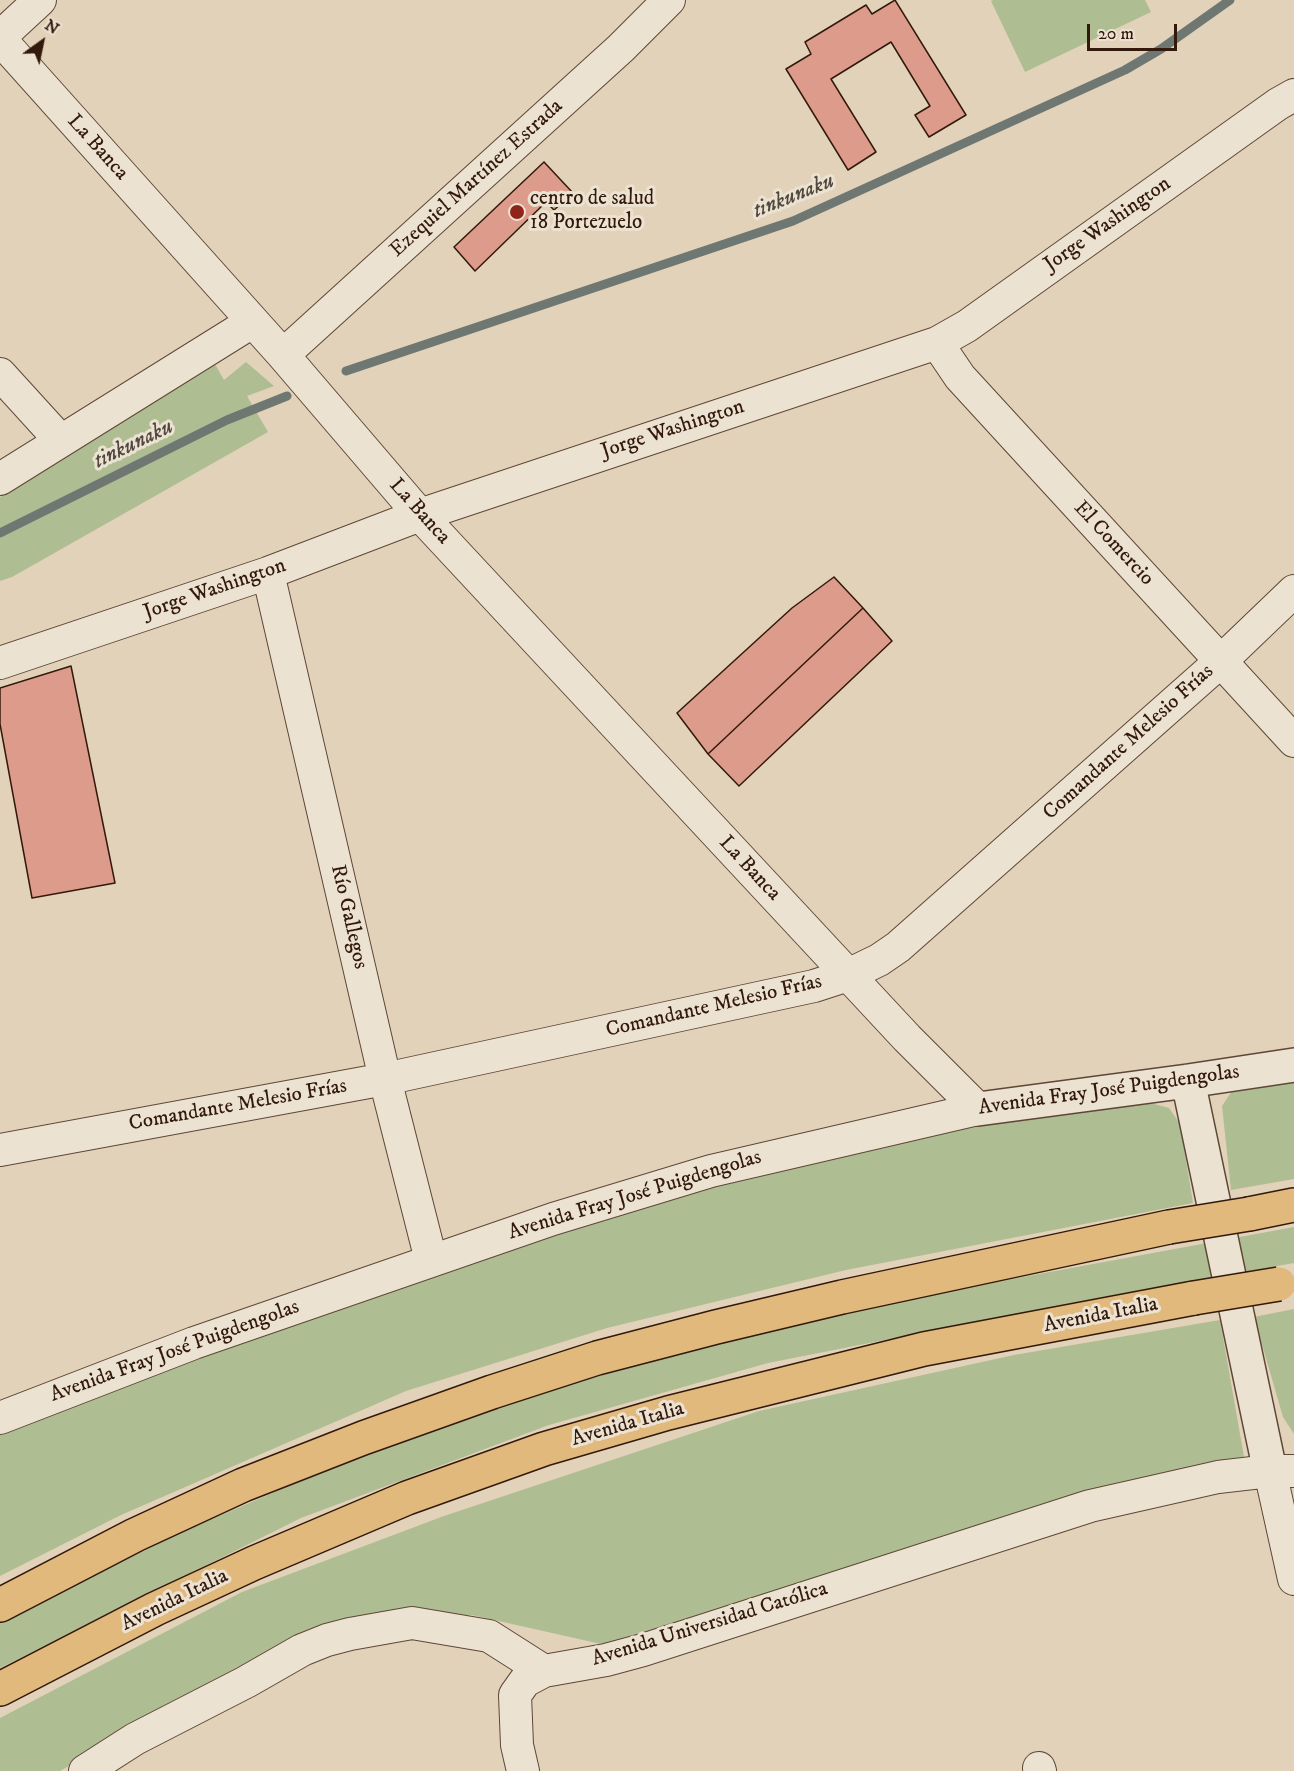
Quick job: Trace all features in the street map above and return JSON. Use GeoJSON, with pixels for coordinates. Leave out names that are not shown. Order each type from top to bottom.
{"type":"FeatureCollection","features":[{"type":"Feature","properties":{"kind":"main road"},"geometry":{"type":"LineString","coordinates":[[0,1605],[135,1535],[243,1485],[363,1438],[597,1358],[796,1308],[1168,1227],[1294,1205]]}},
{"type":"Feature","properties":{"kind":"main road","name":"Avenida Italia"},"geometry":{"type":"LineString","coordinates":[[0,1689],[155,1609],[254,1563],[407,1498],[544,1449],[668,1413],[913,1352],[1286,1282]]}},
{"type":"Feature","properties":{"kind":"street"},"geometry":{"type":"LineString","coordinates":[[0,38],[40,0]]}},
{"type":"Feature","properties":{"kind":"street","name":"Ezequiel Martínez Estrada"},"geometry":{"type":"LineString","coordinates":[[283,355],[612,56],[669,0]]}},
{"type":"Feature","properties":{"kind":"street","name":"La Banca"},"geometry":{"type":"LineString","coordinates":[[0,38],[283,355],[420,515],[906,1038],[978,1109]]}},
{"type":"Feature","properties":{"kind":"street","name":"Jorge Washington"},"geometry":{"type":"LineString","coordinates":[[0,663],[268,573],[420,515],[937,343],[967,326],[1278,104],[1294,95]]}},
{"type":"Feature","properties":{"kind":"street"},"geometry":{"type":"LineString","coordinates":[[0,479],[252,322]]}},
{"type":"Feature","properties":{"kind":"street","name":"El Comercio"},"geometry":{"type":"LineString","coordinates":[[937,343],[960,377],[1294,741]]}},
{"type":"Feature","properties":{"kind":"street"},"geometry":{"type":"LineString","coordinates":[[0,374],[61,441]]}},
{"type":"Feature","properties":{"kind":"street","name":"Río Gallegos"},"geometry":{"type":"LineString","coordinates":[[268,573],[385,1079],[430,1260]]}},
{"type":"Feature","properties":{"kind":"street","name":"Comandante Melesio Frías"},"geometry":{"type":"LineString","coordinates":[[0,1150],[385,1079],[814,986],[848,975],[879,960],[898,947],[1221,661],[1294,591]]}},
{"type":"Feature","properties":{"kind":"street","name":"Avenida Fray José Puigdengolas"},"geometry":{"type":"LineString","coordinates":[[0,1418],[195,1343],[430,1260],[553,1219],[711,1171],[978,1109],[1294,1065]]}},
{"type":"Feature","properties":{"kind":"street"},"geometry":{"type":"LineString","coordinates":[[1188,1081],[1282,1471],[1294,1579]]}},
{"type":"Feature","properties":{"kind":"street","name":"Avenida Universidad Católica"},"geometry":{"type":"LineString","coordinates":[[544,1671],[606,1660],[644,1650],[1090,1506],[1218,1477],[1282,1471]]}},
{"type":"Feature","properties":{"kind":"street"},"geometry":{"type":"LineString","coordinates":[[85,1771],[135,1739],[246,1682],[302,1650],[350,1634],[412,1623],[489,1636],[544,1671],[525,1681],[515,1695],[515,1728],[522,1771]]}},
{"type":"Feature","properties":{"kind":"green space"},"geometry":{"type":"Polygon","coordinates":[[[1145,0],[1151,12],[1025,72],[991,1],[1145,0]]]}},
{"type":"Feature","properties":{"kind":"green space"},"geometry":{"type":"Polygon","coordinates":[[[212,359],[224,380],[246,362],[274,386],[247,396],[268,432],[12,577],[0,581],[0,497],[212,359]]]}},
{"type":"Feature","properties":{"kind":"green space"},"geometry":{"type":"Polygon","coordinates":[[[1294,1082],[1294,1179],[1231,1190],[1222,1106],[1232,1091],[1294,1082]]]}},
{"type":"Feature","properties":{"kind":"green space"},"geometry":{"type":"Polygon","coordinates":[[[1147,1102],[1169,1108],[1180,1124],[1193,1203],[846,1270],[607,1328],[406,1391],[121,1515],[0,1576],[0,1427],[340,1306],[726,1177],[893,1136],[1147,1102]]]}},
{"type":"Feature","properties":{"kind":"green space"},"geometry":{"type":"Polygon","coordinates":[[[1294,1227],[1294,1263],[1093,1299],[768,1363],[549,1425],[301,1518],[0,1668],[0,1622],[180,1533],[365,1453],[556,1384],[865,1306],[1294,1227]]]}},
{"type":"Feature","properties":{"kind":"green space"},"geometry":{"type":"Polygon","coordinates":[[[1294,1309],[1294,1434],[1283,1417],[1254,1317],[1294,1309]]]}},
{"type":"Feature","properties":{"kind":"green space"},"geometry":{"type":"Polygon","coordinates":[[[1220,1320],[1244,1457],[1045,1507],[610,1646],[472,1615],[358,1619],[220,1680],[60,1771],[0,1771],[0,1718],[242,1592],[444,1516],[759,1411],[1014,1355],[1220,1320]]]}},
{"type":"Feature","properties":{"kind":"building"},"geometry":{"type":"Polygon","coordinates":[[[895,0],[966,115],[929,137],[915,115],[930,106],[891,42],[831,79],[876,152],[848,170],[786,69],[811,54],[805,42],[866,5],[872,14],[895,0]]]}},
{"type":"Feature","properties":{"kind":"building"},"geometry":{"type":"Polygon","coordinates":[[[544,162],[573,193],[554,210],[546,202],[475,271],[454,247],[544,162]]]}},
{"type":"Feature","properties":{"kind":"building"},"geometry":{"type":"Polygon","coordinates":[[[834,577],[863,608],[708,754],[677,713],[792,608],[834,577]]]}},
{"type":"Feature","properties":{"kind":"building"},"geometry":{"type":"Polygon","coordinates":[[[863,608],[892,641],[739,786],[708,754],[863,608]]]}},
{"type":"Feature","properties":{"kind":"building"},"geometry":{"type":"Polygon","coordinates":[[[71,666],[115,883],[32,898],[0,724],[0,688],[71,666]]]}},
{"type":"Feature","properties":{"kind":"waterway","name":"tinkunaku"},"geometry":{"type":"LineString","coordinates":[[346,371],[793,221],[1125,70],[1161,49],[1230,0]]}},
{"type":"Feature","properties":{"kind":"waterway","name":"tinkunaku"},"geometry":{"type":"LineString","coordinates":[[0,533],[227,420],[287,396]]}},
{"type":"Feature","properties":{"kind":"place","name":"centro de salud 18 Portezuelo"},"geometry":{"type":"Point","coordinates":[517,212]}}]}
